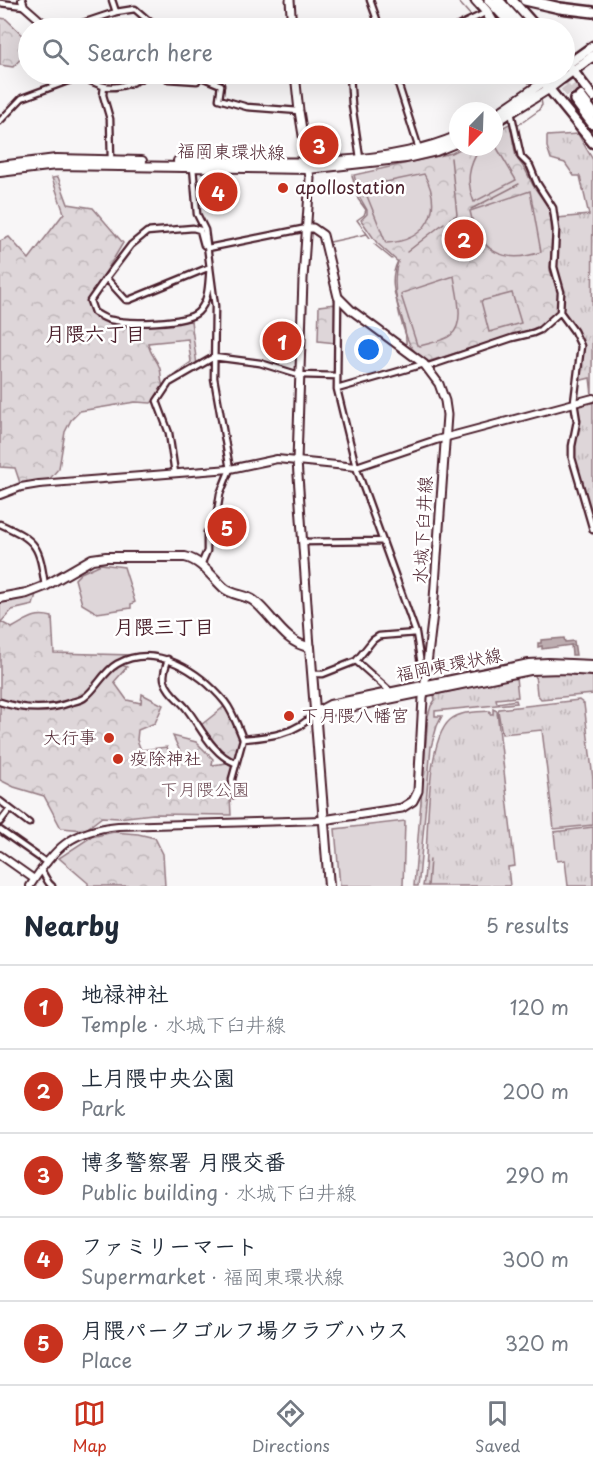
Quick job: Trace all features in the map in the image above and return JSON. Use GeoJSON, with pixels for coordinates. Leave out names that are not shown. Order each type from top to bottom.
{"type":"FeatureCollection","features":[{"type":"Feature","properties":{"kind":"highway"},"geometry":{"type":"LineString","coordinates":[[470,0],[487,18]]}},
{"type":"Feature","properties":{"kind":"highway"},"geometry":{"type":"LineString","coordinates":[[476,0],[489,18]]}},
{"type":"Feature","properties":{"kind":"highway"},"geometry":{"type":"LineString","coordinates":[[489,0],[505,18]]}},
{"type":"Feature","properties":{"kind":"highway"},"geometry":{"type":"LineString","coordinates":[[498,0],[514,18]]}},
{"type":"Feature","properties":{"kind":"highway"},"geometry":{"type":"LineString","coordinates":[[512,0],[528,18]]}},
{"type":"Feature","properties":{"kind":"highway"},"geometry":{"type":"LineString","coordinates":[[525,0],[593,12]]}},
{"type":"Feature","properties":{"kind":"highway"},"geometry":{"type":"LineString","coordinates":[[575,60],[593,46]]}},
{"type":"Feature","properties":{"kind":"highway"},"geometry":{"type":"LineString","coordinates":[[575,62],[593,56]]}},
{"type":"Feature","properties":{"kind":"highway"},"geometry":{"type":"LineString","coordinates":[[575,74],[593,97]]}},
{"type":"Feature","properties":{"kind":"highway"},"geometry":{"type":"LineString","coordinates":[[547,85],[593,143]]}},
{"type":"Feature","properties":{"kind":"highway"},"geometry":{"type":"LineString","coordinates":[[593,113],[578,98],[593,124]]}},
{"type":"Feature","properties":{"kind":"main road"},"geometry":{"type":"LineString","coordinates":[[290,0],[291,18]]}},
{"type":"Feature","properties":{"kind":"main road"},"geometry":{"type":"LineString","coordinates":[[296,84],[310,178],[299,375],[297,461],[329,886]]}},
{"type":"Feature","properties":{"kind":"main road"},"geometry":{"type":"LineString","coordinates":[[503,117],[547,85]]}},
{"type":"Feature","properties":{"kind":"main road"},"geometry":{"type":"LineString","coordinates":[[503,111],[547,85]]}},
{"type":"Feature","properties":{"kind":"main road","name":"福岡東環状線"},"geometry":{"type":"LineString","coordinates":[[0,166],[56,159],[308,166],[419,149],[449,139]]}},
{"type":"Feature","properties":{"kind":"main road","name":"福岡東環状線"},"geometry":{"type":"LineString","coordinates":[[0,172],[56,165],[308,166],[406,158],[436,152],[449,146]]}},
{"type":"Feature","properties":{"kind":"main road"},"geometry":{"type":"LineString","coordinates":[[307,228],[314,228],[323,235],[338,297]]}},
{"type":"Feature","properties":{"kind":"main road","name":"水城下臼井線"},"geometry":{"type":"LineString","coordinates":[[323,820],[402,808],[413,801],[418,791],[447,415],[439,384],[424,364],[351,310],[338,297]]}},
{"type":"Feature","properties":{"kind":"main road"},"geometry":{"type":"LineString","coordinates":[[0,598],[27,593],[45,586],[78,566],[98,558],[185,557],[196,560],[228,591],[245,595],[256,603],[297,644],[310,647]]}},
{"type":"Feature","properties":{"kind":"main road","name":"福岡東環状線"},"geometry":{"type":"LineString","coordinates":[[315,713],[330,705],[391,692],[425,688],[534,663],[593,665]]}},
{"type":"Feature","properties":{"kind":"main road"},"geometry":{"type":"LineString","coordinates":[[315,713],[425,688],[530,670],[593,671]]}},
{"type":"Feature","properties":{"kind":"street"},"geometry":{"type":"LineString","coordinates":[[112,0],[116,12]]}},
{"type":"Feature","properties":{"kind":"street"},"geometry":{"type":"LineString","coordinates":[[370,0],[376,18]]}},
{"type":"Feature","properties":{"kind":"street"},"geometry":{"type":"LineString","coordinates":[[0,3],[23,3],[39,18]]}},
{"type":"Feature","properties":{"kind":"street"},"geometry":{"type":"LineString","coordinates":[[98,18],[135,9],[145,18]]}},
{"type":"Feature","properties":{"kind":"street"},"geometry":{"type":"LineString","coordinates":[[475,18],[483,14]]}},
{"type":"Feature","properties":{"kind":"street"},"geometry":{"type":"LineString","coordinates":[[0,122],[22,98],[56,84]]}},
{"type":"Feature","properties":{"kind":"street"},"geometry":{"type":"LineString","coordinates":[[100,84],[104,86],[127,84]]}},
{"type":"Feature","properties":{"kind":"street"},"geometry":{"type":"LineString","coordinates":[[219,84],[221,85],[219,99],[247,107],[299,111]]}},
{"type":"Feature","properties":{"kind":"street"},"geometry":{"type":"LineString","coordinates":[[351,84],[360,158]]}},
{"type":"Feature","properties":{"kind":"street"},"geometry":{"type":"LineString","coordinates":[[398,84],[419,149]]}},
{"type":"Feature","properties":{"kind":"street"},"geometry":{"type":"LineString","coordinates":[[104,86],[103,95],[110,119],[111,160]]}},
{"type":"Feature","properties":{"kind":"street"},"geometry":{"type":"LineString","coordinates":[[511,112],[521,157],[530,166],[537,183],[554,208],[556,230],[554,267],[561,292],[560,312],[574,331],[581,346],[574,402],[577,421],[572,458],[593,530]]}},
{"type":"Feature","properties":{"kind":"street"},"geometry":{"type":"LineString","coordinates":[[193,167],[197,214],[205,230],[208,248],[215,306],[214,378],[230,469],[220,494],[216,519],[207,532],[207,551],[201,565]]}},
{"type":"Feature","properties":{"kind":"street"},"geometry":{"type":"LineString","coordinates":[[208,248],[204,245],[200,230],[193,228],[147,232],[131,245],[90,302],[94,312],[111,320],[156,322],[189,318],[198,313],[206,302],[210,267]]}},
{"type":"Feature","properties":{"kind":"street"},"geometry":{"type":"LineString","coordinates":[[208,248],[307,228]]}},
{"type":"Feature","properties":{"kind":"street"},"geometry":{"type":"LineString","coordinates":[[106,278],[126,300],[129,300],[210,267]]}},
{"type":"Feature","properties":{"kind":"street"},"geometry":{"type":"LineString","coordinates":[[338,297],[337,389],[356,467],[416,633],[421,664],[427,670]]}},
{"type":"Feature","properties":{"kind":"street"},"geometry":{"type":"LineString","coordinates":[[337,389],[424,364],[429,366],[533,333],[540,330],[560,312]]}},
{"type":"Feature","properties":{"kind":"street"},"geometry":{"type":"LineString","coordinates":[[175,472],[169,433],[157,399],[169,383],[214,357],[260,363],[299,375],[337,376]]}},
{"type":"Feature","properties":{"kind":"street"},"geometry":{"type":"LineString","coordinates":[[0,495],[21,487],[39,484],[230,469],[267,460],[356,467],[444,439],[593,398]]}},
{"type":"Feature","properties":{"kind":"street"},"geometry":{"type":"LineString","coordinates":[[0,524],[24,535],[34,544],[40,558],[45,586]]}},
{"type":"Feature","properties":{"kind":"street"},"geometry":{"type":"LineString","coordinates":[[302,542],[382,541]]}},
{"type":"Feature","properties":{"kind":"street"},"geometry":{"type":"LineString","coordinates":[[312,674],[323,674],[356,661],[379,636],[416,633]]}},
{"type":"Feature","properties":{"kind":"street"},"geometry":{"type":"LineString","coordinates":[[0,702],[14,707],[40,709],[62,706],[85,697],[116,664],[136,657],[168,659],[207,683],[226,704],[243,739],[232,779],[233,795]]}},
{"type":"Feature","properties":{"kind":"street"},"geometry":{"type":"LineString","coordinates":[[168,659],[164,675],[165,683],[171,694],[192,716],[204,736],[227,760],[235,764]]}},
{"type":"Feature","properties":{"kind":"street"},"geometry":{"type":"LineString","coordinates":[[356,661],[391,692]]}},
{"type":"Feature","properties":{"kind":"street","name":"福岡東環状線"},"geometry":{"type":"LineString","coordinates":[[243,739],[279,735],[308,722],[315,713]]}},
{"type":"Feature","properties":{"kind":"street"},"geometry":{"type":"LineString","coordinates":[[0,801],[29,823]]}},
{"type":"Feature","properties":{"kind":"street"},"geometry":{"type":"LineString","coordinates":[[0,822],[10,809]]}},
{"type":"Feature","properties":{"kind":"street"},"geometry":{"type":"LineString","coordinates":[[30,886],[57,850],[86,831],[104,827],[323,820]]}},
{"type":"Feature","properties":{"kind":"street"},"geometry":{"type":"LineString","coordinates":[[0,830],[46,863]]}},
{"type":"Feature","properties":{"kind":"street"},"geometry":{"type":"LineString","coordinates":[[0,855],[34,879]]}},
{"type":"Feature","properties":{"kind":"street"},"geometry":{"type":"LineString","coordinates":[[41,871],[46,875],[48,884],[52,886]]}},
{"type":"Feature","properties":{"kind":"green space"},"geometry":{"type":"Polygon","coordinates":[[[0,18],[6,19],[18,30],[18,62],[13,67],[0,65],[0,18]]]}},
{"type":"Feature","properties":{"kind":"green space"},"geometry":{"type":"Polygon","coordinates":[[[511,123],[520,157],[552,209],[555,235],[553,261],[560,292],[559,312],[539,327],[427,362],[413,349],[406,336],[396,293],[398,262],[377,243],[361,220],[367,214],[367,210],[360,198],[354,175],[449,154],[449,156],[503,156],[503,127],[511,123]]]}},
{"type":"Feature","properties":{"kind":"green space"},"geometry":{"type":"Polygon","coordinates":[[[578,134],[593,160],[592,395],[590,378],[578,381],[583,346],[563,312],[564,295],[557,269],[557,218],[589,215],[580,176],[574,176],[565,163],[551,159],[547,147],[547,136],[578,134]]]}},
{"type":"Feature","properties":{"kind":"green space"},"geometry":{"type":"Polygon","coordinates":[[[476,156],[502,156],[516,180],[474,202],[469,181],[476,156]]]}},
{"type":"Feature","properties":{"kind":"green space"},"geometry":{"type":"Polygon","coordinates":[[[424,174],[430,187],[432,200],[432,211],[428,221],[412,236],[386,243],[365,191],[367,186],[424,174]]]}},
{"type":"Feature","properties":{"kind":"green space"},"geometry":{"type":"Polygon","coordinates":[[[58,177],[68,204],[93,208],[123,243],[89,300],[90,309],[95,318],[191,321],[197,365],[171,381],[170,377],[191,362],[188,339],[148,343],[160,371],[163,386],[160,395],[151,403],[135,402],[80,411],[71,420],[65,432],[59,468],[43,487],[20,483],[15,468],[0,467],[0,241],[9,237],[29,259],[64,213],[52,178],[58,177]]]}},
{"type":"Feature","properties":{"kind":"green space"},"geometry":{"type":"Polygon","coordinates":[[[530,191],[541,252],[515,257],[494,251],[479,236],[470,211],[530,191]]]}},
{"type":"Feature","properties":{"kind":"green space"},"geometry":{"type":"Polygon","coordinates":[[[454,276],[459,307],[456,330],[445,339],[417,345],[402,293],[454,276]]]}},
{"type":"Feature","properties":{"kind":"green space"},"geometry":{"type":"Polygon","coordinates":[[[512,293],[521,323],[489,332],[481,301],[512,293]]]}},
{"type":"Feature","properties":{"kind":"green space"},"geometry":{"type":"Polygon","coordinates":[[[335,304],[336,343],[318,341],[319,306],[335,304]]]}},
{"type":"Feature","properties":{"kind":"green space"},"geometry":{"type":"Polygon","coordinates":[[[593,401],[593,525],[573,458],[576,405],[593,401]]]}},
{"type":"Feature","properties":{"kind":"green space"},"geometry":{"type":"Polygon","coordinates":[[[101,564],[124,567],[135,602],[131,604],[131,608],[97,613],[82,604],[75,579],[81,573],[101,564]]]}},
{"type":"Feature","properties":{"kind":"green space"},"geometry":{"type":"Polygon","coordinates":[[[36,594],[33,605],[12,610],[1,622],[12,628],[35,616],[52,617],[54,653],[132,655],[119,664],[127,667],[114,682],[127,700],[141,703],[142,694],[163,705],[155,723],[138,730],[137,740],[141,750],[167,747],[172,760],[184,760],[173,736],[196,742],[213,759],[212,765],[227,763],[233,765],[229,777],[231,815],[153,814],[118,818],[102,817],[85,830],[61,828],[44,796],[0,780],[0,600],[36,594]]]}},
{"type":"Feature","properties":{"kind":"green space"},"geometry":{"type":"Polygon","coordinates":[[[535,674],[593,676],[593,694],[541,699],[537,694],[535,674]]]}},
{"type":"Feature","properties":{"kind":"green space"},"geometry":{"type":"Polygon","coordinates":[[[516,677],[518,697],[496,699],[497,703],[516,700],[517,703],[435,711],[435,716],[442,716],[431,747],[419,879],[418,886],[414,886],[428,716],[435,700],[434,695],[516,677]]]}},
{"type":"Feature","properties":{"kind":"green space"},"geometry":{"type":"Polygon","coordinates":[[[579,700],[584,704],[593,779],[593,825],[554,829],[542,730],[502,734],[498,711],[499,709],[579,700]]]}},
{"type":"Feature","properties":{"kind":"green space","name":"下月隈公園"},"geometry":{"type":"Polygon","coordinates":[[[225,706],[242,739],[234,762],[228,759],[201,725],[225,706]]]}},
{"type":"Feature","properties":{"kind":"green space"},"geometry":{"type":"Polygon","coordinates":[[[493,709],[497,711],[515,866],[508,867],[510,886],[423,886],[431,773],[441,732],[450,720],[459,715],[490,711],[490,714],[493,714],[493,709]]]}},
{"type":"Feature","properties":{"kind":"green space"},"geometry":{"type":"Polygon","coordinates":[[[405,821],[403,886],[340,886],[335,829],[405,821]]]}},
{"type":"Feature","properties":{"kind":"green space"},"geometry":{"type":"Polygon","coordinates":[[[593,827],[593,886],[568,886],[565,860],[557,861],[554,832],[593,827]]]}},
{"type":"Feature","properties":{"kind":"green space"},"geometry":{"type":"Polygon","coordinates":[[[114,832],[155,838],[163,854],[165,886],[88,886],[88,883],[59,858],[91,837],[114,832]]]}},
{"type":"Feature","properties":{"kind":"water"},"geometry":{"type":"Polygon","coordinates":[[[510,124],[518,155],[530,173],[534,184],[552,209],[554,231],[552,270],[560,293],[558,312],[558,293],[550,270],[552,235],[550,210],[516,157],[510,124]]]}},
{"type":"Feature","properties":{"kind":"water"},"geometry":{"type":"Polygon","coordinates":[[[564,638],[565,642],[574,641],[576,655],[572,655],[571,645],[542,649],[542,646],[538,647],[541,640],[564,638]]]}},
{"type":"Feature","properties":{"kind":"waterway"},"geometry":{"type":"LineString","coordinates":[[457,0],[472,17]]}},
{"type":"Feature","properties":{"kind":"waterway"},"geometry":{"type":"LineString","coordinates":[[517,126],[538,111],[542,105],[541,99]]}},
{"type":"Feature","properties":{"kind":"waterway"},"geometry":{"type":"LineString","coordinates":[[451,158],[457,215]]}},
{"type":"Feature","properties":{"kind":"waterway"},"geometry":{"type":"LineString","coordinates":[[352,175],[358,199],[366,210],[364,215],[357,220],[370,238]]}},
{"type":"Feature","properties":{"kind":"waterway"},"geometry":{"type":"LineString","coordinates":[[471,209],[519,184]]}},
{"type":"Feature","properties":{"kind":"waterway"},"geometry":{"type":"LineString","coordinates":[[450,219],[457,215]]}},
{"type":"Feature","properties":{"kind":"waterway"},"geometry":{"type":"LineString","coordinates":[[407,252],[444,223]]}},
{"type":"Feature","properties":{"kind":"waterway"},"geometry":{"type":"LineString","coordinates":[[330,242],[367,234]]}},
{"type":"Feature","properties":{"kind":"waterway"},"geometry":{"type":"LineString","coordinates":[[374,244],[392,259]]}},
{"type":"Feature","properties":{"kind":"waterway"},"geometry":{"type":"LineString","coordinates":[[398,261],[394,272],[394,293],[406,334],[406,345]]}},
{"type":"Feature","properties":{"kind":"waterway"},"geometry":{"type":"LineString","coordinates":[[533,335],[545,330],[557,319]]}},
{"type":"Feature","properties":{"kind":"waterway"},"geometry":{"type":"LineString","coordinates":[[481,346],[533,331]]}},
{"type":"Feature","properties":{"kind":"waterway"},"geometry":{"type":"LineString","coordinates":[[454,354],[471,349]]}},
{"type":"Feature","properties":{"kind":"waterway"},"geometry":{"type":"LineString","coordinates":[[434,367],[476,353]]}},
{"type":"Feature","properties":{"kind":"waterway"},"geometry":{"type":"LineString","coordinates":[[429,362],[435,361]]}},
{"type":"Feature","properties":{"kind":"waterway"},"geometry":{"type":"LineString","coordinates":[[428,886],[430,859]]}},
{"type":"Feature","properties":{"kind":"tunnel"},"geometry":{"type":"LineString","coordinates":[[562,84],[575,100]]}},
{"type":"Feature","properties":{"kind":"tunnel"},"geometry":{"type":"LineString","coordinates":[[571,84],[580,96]]}},
{"type":"Feature","properties":{"kind":"place","name":"博多警察署 月隈交番"},"geometry":{"type":"Point","coordinates":[319,145]}},
{"type":"Feature","properties":{"kind":"place","name":"apollostation"},"geometry":{"type":"Point","coordinates":[283,188]}},
{"type":"Feature","properties":{"kind":"place","name":"ファミリーマート"},"geometry":{"type":"Point","coordinates":[218,192]}},
{"type":"Feature","properties":{"kind":"place","name":"上月隈中央公園"},"geometry":{"type":"Point","coordinates":[464,239]}},
{"type":"Feature","properties":{"kind":"place","name":"地禄神社"},"geometry":{"type":"Point","coordinates":[282,341]}},
{"type":"Feature","properties":{"kind":"place","name":"月隈パークゴルフ場クラブハウス"},"geometry":{"type":"Point","coordinates":[227,527]}},
{"type":"Feature","properties":{"kind":"place","name":"下月隈八幡宮"},"geometry":{"type":"Point","coordinates":[289,716]}},
{"type":"Feature","properties":{"kind":"place","name":"大行事"},"geometry":{"type":"Point","coordinates":[109,738]}},
{"type":"Feature","properties":{"kind":"place","name":"疫除神社"},"geometry":{"type":"Point","coordinates":[118,759]}},
{"type":"Feature","properties":{"kind":"district","name":"月隈六丁目"},"geometry":{"type":"Point","coordinates":[95,334]}},
{"type":"Feature","properties":{"kind":"district","name":"月隈三丁目"},"geometry":{"type":"Point","coordinates":[164,627]}}]}
